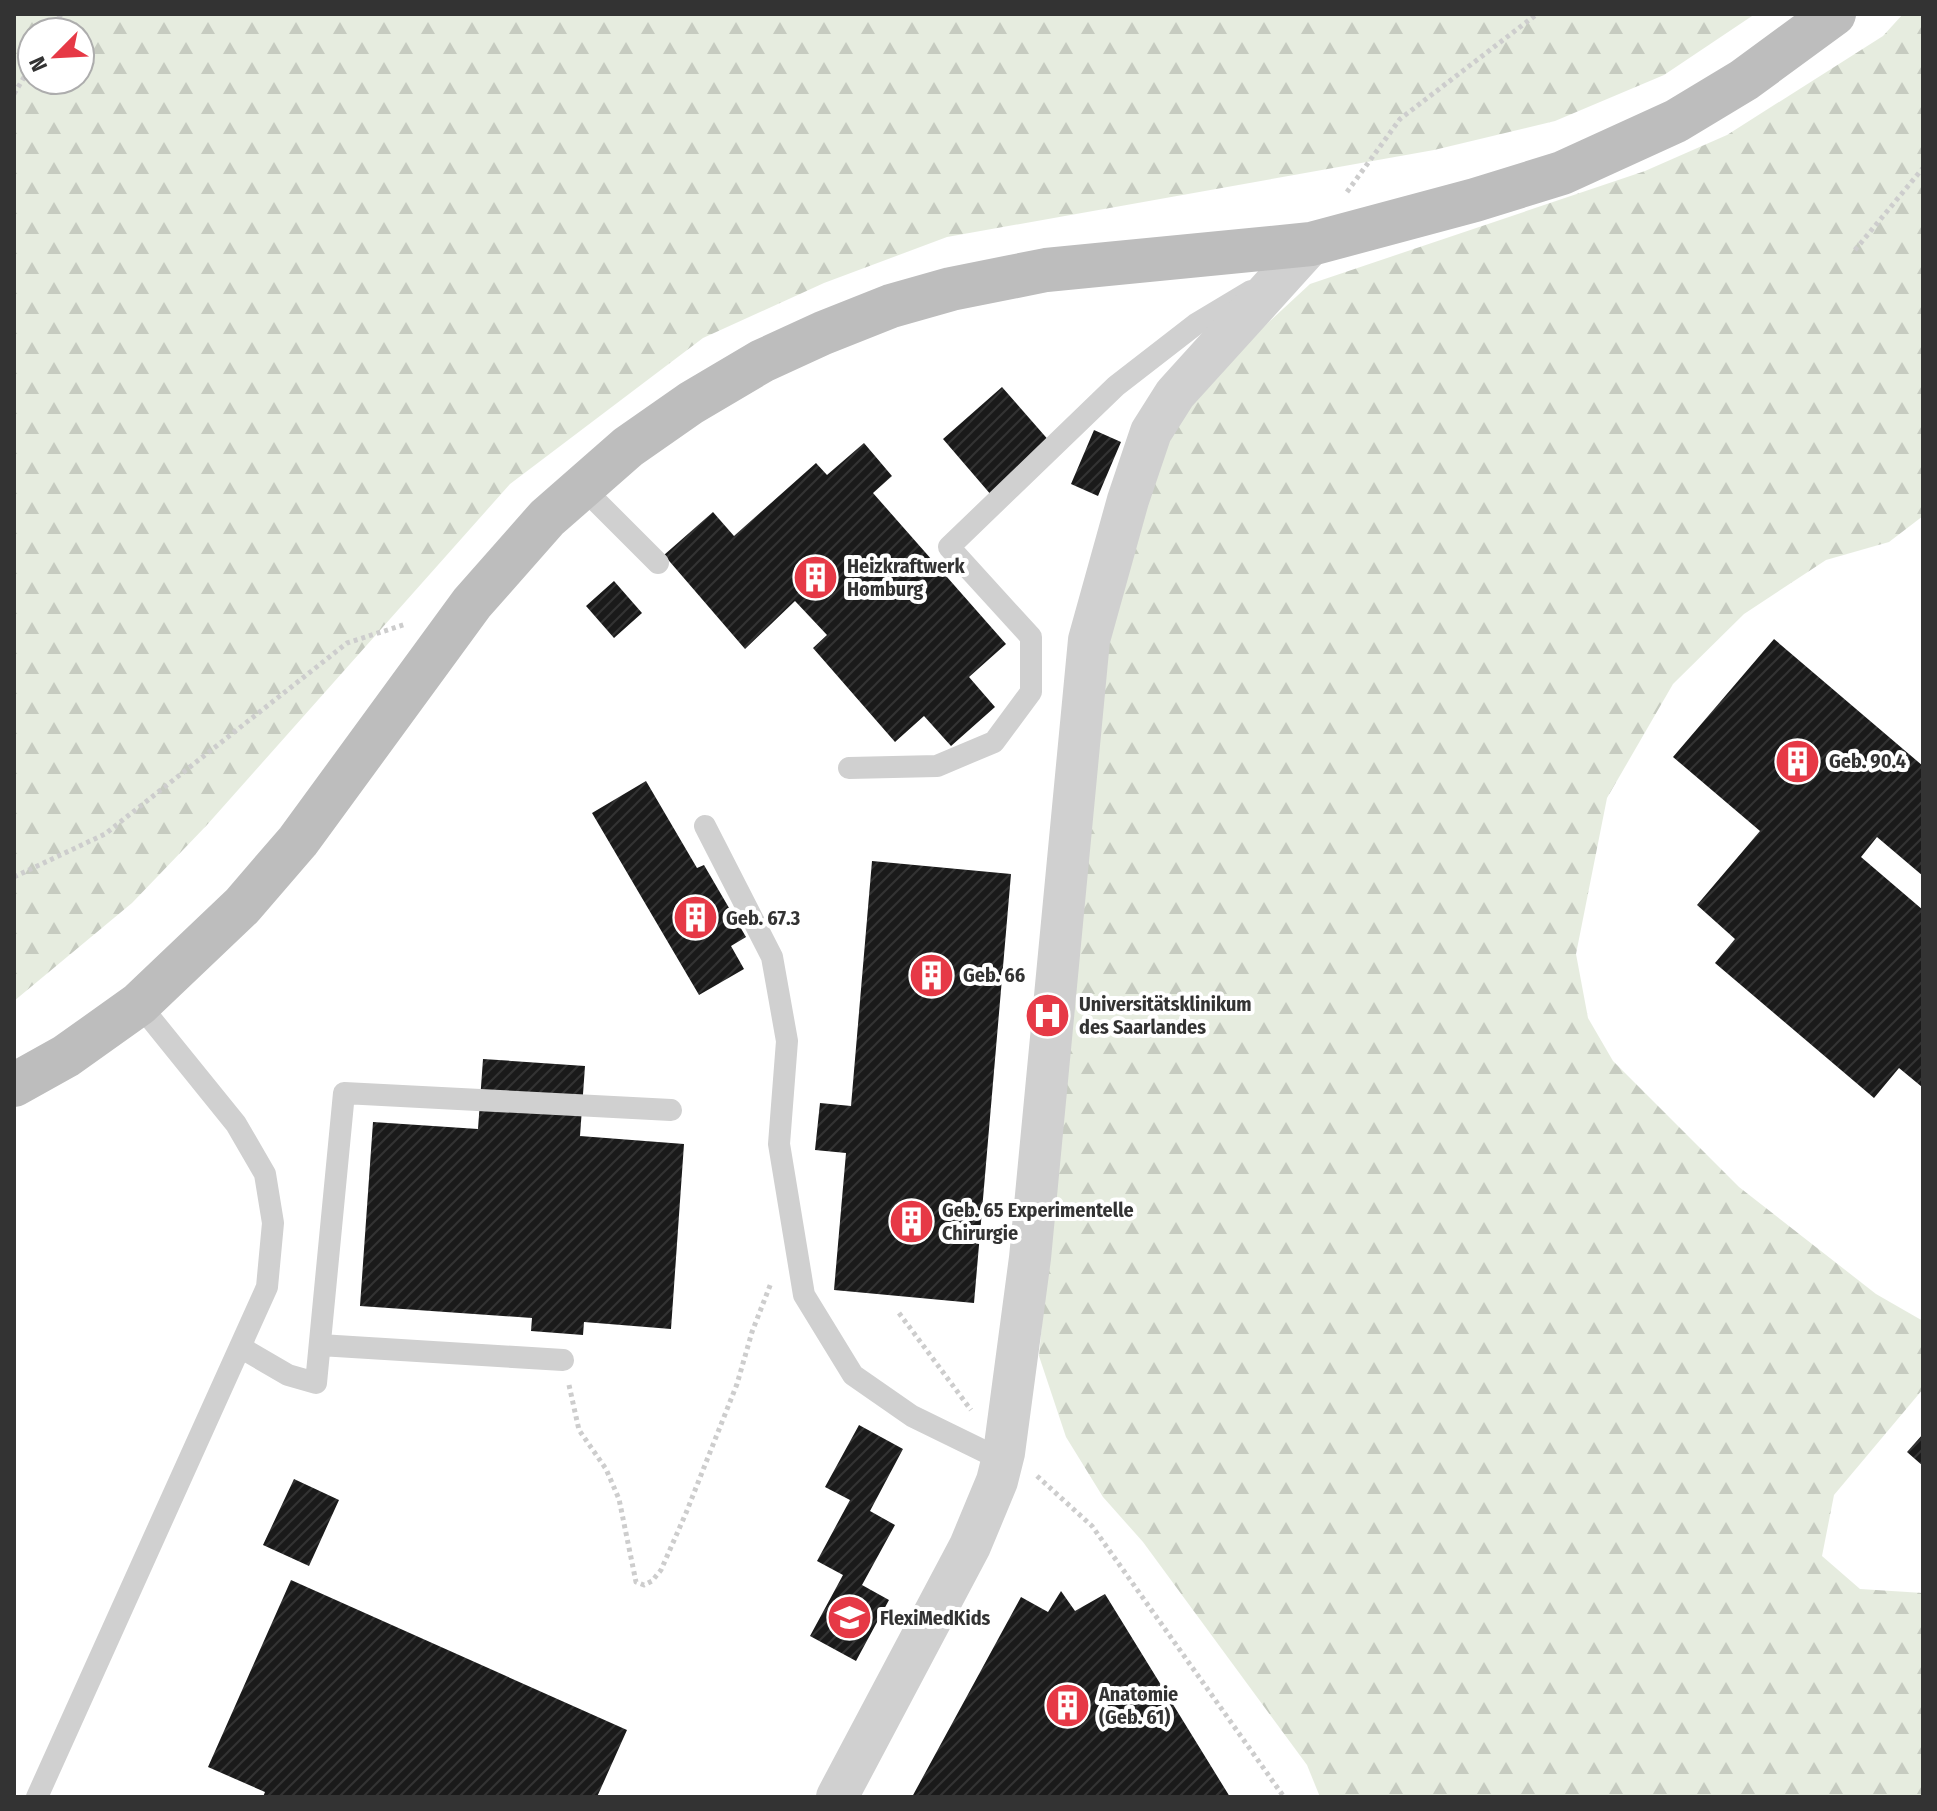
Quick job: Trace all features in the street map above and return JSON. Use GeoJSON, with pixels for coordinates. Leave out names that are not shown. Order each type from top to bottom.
{"type":"FeatureCollection","features":[{"type":"Feature","properties":{"kind":"street"},"geometry":{"type":"LineString","coordinates":[[14,1085],[66,1056],[139,1004],[242,906],[298,841],[472,603],[547,518],[628,447],[691,403],[762,361],[891,306],[951,289],[1046,270],[1298,257],[1562,173],[1676,121],[1744,80],[1834,14]]}},
{"type":"Feature","properties":{"kind":"street"},"geometry":{"type":"LineString","coordinates":[[837,1797],[970,1546],[985,1513],[1003,1456],[1030,1258],[1089,640],[1128,500],[1151,432],[1175,394],[1298,257]]}},
{"type":"Feature","properties":{"kind":"lane"},"geometry":{"type":"LineString","coordinates":[[849,768],[937,766],[994,742],[1031,692],[1031,637],[949,547],[1116,386],[1196,324],[1298,257]]}},
{"type":"Feature","properties":{"kind":"lane"},"geometry":{"type":"LineString","coordinates":[[582,487],[658,563]]}},
{"type":"Feature","properties":{"kind":"lane"},"geometry":{"type":"LineString","coordinates":[[705,826],[772,957],[787,1041],[779,1144],[804,1295],[853,1375],[912,1416],[1003,1456]]}},
{"type":"Feature","properties":{"kind":"lane"},"geometry":{"type":"LineString","coordinates":[[37,1797],[267,1287],[273,1223],[265,1174],[236,1124],[139,1004]]}},
{"type":"Feature","properties":{"kind":"lane"},"geometry":{"type":"LineString","coordinates":[[240,1347],[288,1375],[316,1383],[344,1093],[671,1110]]}},
{"type":"Feature","properties":{"kind":"lane"},"geometry":{"type":"LineString","coordinates":[[320,1345],[563,1360]]}},
{"type":"Feature","properties":{"kind":"path"},"geometry":{"type":"LineString","coordinates":[[1346,194],[1400,119],[1537,14]]}},
{"type":"Feature","properties":{"kind":"path"},"geometry":{"type":"LineString","coordinates":[[1855,250],[1923,168]]}},
{"type":"Feature","properties":{"kind":"path"},"geometry":{"type":"LineString","coordinates":[[14,877],[105,834],[347,643],[472,603]]}},
{"type":"Feature","properties":{"kind":"path"},"geometry":{"type":"LineString","coordinates":[[563,1360],[579,1430],[606,1469],[619,1499],[636,1582],[644,1585],[661,1570],[686,1513],[737,1384],[773,1277],[802,1283]]}},
{"type":"Feature","properties":{"kind":"path"},"geometry":{"type":"LineString","coordinates":[[899,1313],[1003,1456],[1057,1491],[1092,1526],[1284,1797]]}},
{"type":"Feature","properties":{"kind":"green space"},"geometry":{"type":"Polygon","coordinates":[[[14,14],[1755,14],[1664,75],[1555,121],[1434,150],[947,237],[824,283],[703,338],[510,484],[206,826],[132,903],[14,1001],[14,14]]]}},
{"type":"Feature","properties":{"kind":"green space"},"geometry":{"type":"Polygon","coordinates":[[[1903,14],[1923,14],[1923,516],[1889,542],[1826,560],[1744,614],[1673,684],[1607,798],[1576,954],[1588,1018],[1613,1061],[1739,1187],[1876,1294],[1923,1321],[1923,1389],[1834,1495],[1822,1556],[1860,1589],[1923,1593],[1923,1797],[1320,1797],[1307,1765],[1143,1542],[1103,1497],[1066,1437],[1039,1356],[1104,637],[1163,437],[1245,344],[1310,284],[1645,171],[1727,135],[1883,36],[1903,14]]]}},
{"type":"Feature","properties":{"kind":"building"},"geometry":{"type":"Polygon","coordinates":[[[1002,387],[1051,443],[992,496],[943,439],[1002,387]]]}},
{"type":"Feature","properties":{"kind":"building"},"geometry":{"type":"Polygon","coordinates":[[[1094,430],[1121,442],[1098,496],[1071,484],[1094,430]]]}},
{"type":"Feature","properties":{"kind":"building","name":"Heizkraftwerk Homburg"},"geometry":{"type":"Polygon","coordinates":[[[864,443],[892,476],[873,493],[1006,644],[969,677],[995,707],[951,746],[924,716],[895,742],[813,648],[827,635],[795,601],[745,649],[664,555],[713,512],[734,536],[816,463],[827,475],[864,443]]]}},
{"type":"Feature","properties":{"kind":"building"},"geometry":{"type":"Polygon","coordinates":[[[614,581],[642,613],[614,638],[586,606],[614,581]]]}},
{"type":"Feature","properties":{"kind":"building"},"geometry":{"type":"Polygon","coordinates":[[[1774,639],[1923,766],[1923,876],[1877,837],[1861,857],[1923,910],[1922,1087],[1899,1068],[1874,1098],[1715,963],[1735,939],[1697,905],[1760,831],[1673,757],[1774,639]]]}},
{"type":"Feature","properties":{"kind":"building"},"geometry":{"type":"Polygon","coordinates":[[[646,781],[697,868],[704,865],[746,937],[731,946],[744,969],[699,995],[592,813],[646,781]]]}},
{"type":"Feature","properties":{"kind":"building"},"geometry":{"type":"Polygon","coordinates":[[[872,861],[1011,874],[974,1303],[834,1290],[846,1153],[815,1150],[820,1103],[851,1106],[872,861]]]}},
{"type":"Feature","properties":{"kind":"building"},"geometry":{"type":"Polygon","coordinates":[[[483,1059],[585,1066],[580,1136],[684,1144],[671,1329],[584,1322],[583,1335],[531,1331],[532,1318],[360,1306],[373,1122],[478,1129],[483,1059]]]}},
{"type":"Feature","properties":{"kind":"building"},"geometry":{"type":"Polygon","coordinates":[[[859,1425],[903,1449],[870,1511],[895,1525],[862,1585],[889,1600],[856,1661],[810,1636],[843,1575],[817,1561],[850,1500],[825,1487],[859,1425]]]}},
{"type":"Feature","properties":{"kind":"building"},"geometry":{"type":"Polygon","coordinates":[[[1923,1434],[1923,1466],[1907,1452],[1923,1434]]]}},
{"type":"Feature","properties":{"kind":"building"},"geometry":{"type":"Polygon","coordinates":[[[294,1479],[339,1500],[309,1566],[263,1545],[294,1479]]]}},
{"type":"Feature","properties":{"kind":"building"},"geometry":{"type":"Polygon","coordinates":[[[291,1580],[627,1730],[597,1797],[263,1797],[265,1792],[208,1767],[291,1580]]]}},
{"type":"Feature","properties":{"kind":"building","name":"Anatomie (Geb. 61)"},"geometry":{"type":"Polygon","coordinates":[[[1061,1591],[1075,1611],[1105,1594],[1230,1797],[912,1797],[1021,1597],[1048,1612],[1061,1591]]]}},
{"type":"Feature","properties":{"kind":"place","name":"Heizkraftwerk Homburg"},"geometry":{"type":"Point","coordinates":[816,578]}},
{"type":"Feature","properties":{"kind":"place","name":"Geb. 90.4"},"geometry":{"type":"Point","coordinates":[1798,761]}},
{"type":"Feature","properties":{"kind":"place","name":"Geb. 67.3"},"geometry":{"type":"Point","coordinates":[695,918]}},
{"type":"Feature","properties":{"kind":"place","name":"Geb. 66"},"geometry":{"type":"Point","coordinates":[932,975]}},
{"type":"Feature","properties":{"kind":"place","name":"Universitätsklinikum des Saarlandes"},"geometry":{"type":"Point","coordinates":[1048,1016]}},
{"type":"Feature","properties":{"kind":"place","name":"Geb. 65 Experimentelle Chirurgie"},"geometry":{"type":"Point","coordinates":[911,1221]}},
{"type":"Feature","properties":{"kind":"place","name":"FlexiMedKids"},"geometry":{"type":"Point","coordinates":[849,1618]}},
{"type":"Feature","properties":{"kind":"place","name":"Anatomie (Geb. 61)"},"geometry":{"type":"Point","coordinates":[1068,1705]}}]}
